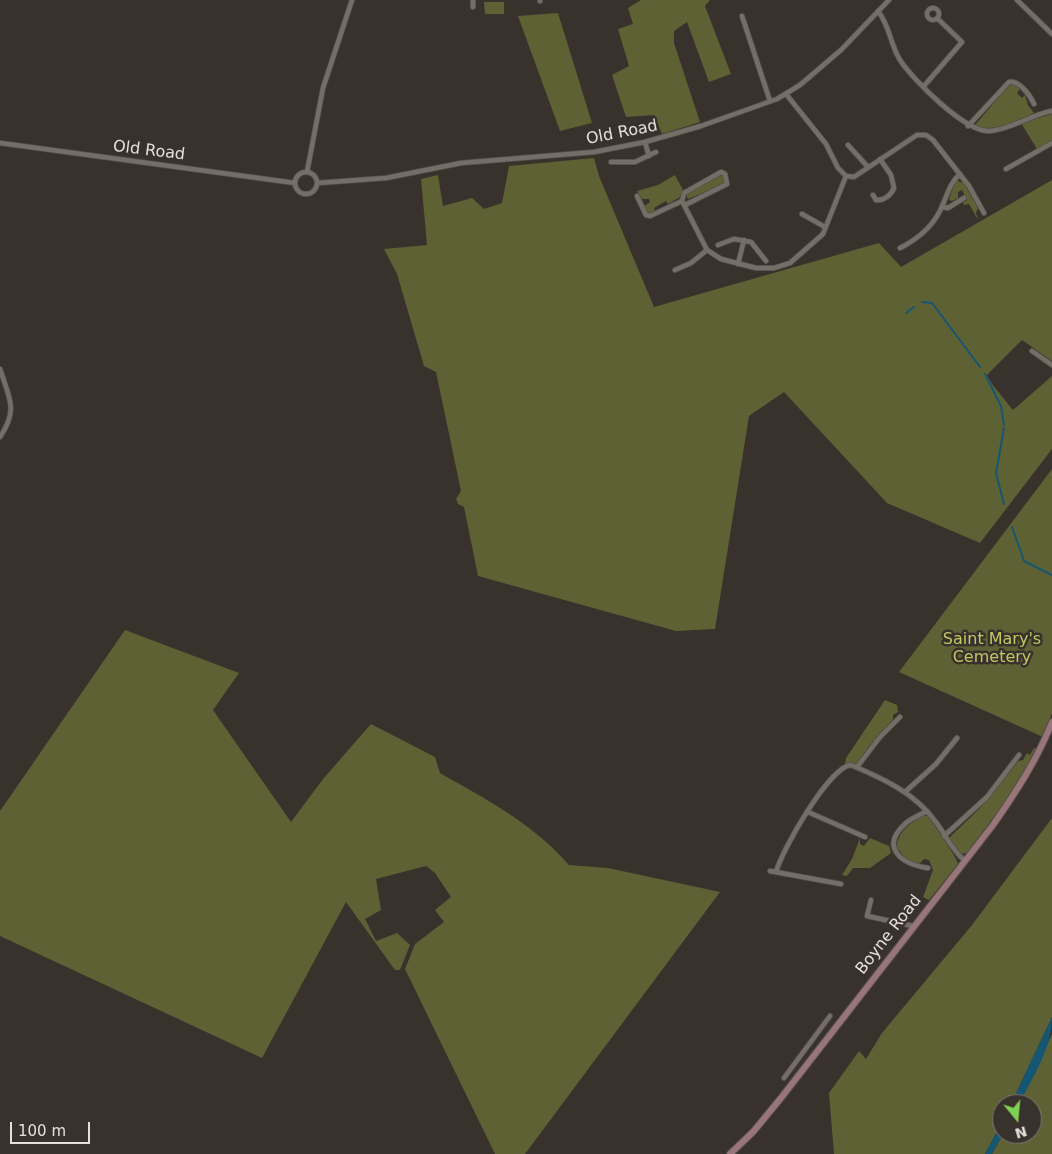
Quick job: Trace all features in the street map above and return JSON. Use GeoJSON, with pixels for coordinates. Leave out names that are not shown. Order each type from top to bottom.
{"type":"FeatureCollection","features":[{"type":"Feature","properties":{"kind":"street"},"geometry":{"type":"LineString","coordinates":[[307,172],[323,88],[352,0]]}},
{"type":"Feature","properties":{"kind":"street"},"geometry":{"type":"LineString","coordinates":[[473,0],[473,7]]}},
{"type":"Feature","properties":{"kind":"street","name":"Old Road"},"geometry":{"type":"LineString","coordinates":[[317,183],[386,178],[461,163],[594,152],[645,142],[701,126],[786,94],[828,62],[889,0]]}},
{"type":"Feature","properties":{"kind":"street"},"geometry":{"type":"LineString","coordinates":[[1017,0],[1052,34]]}},
{"type":"Feature","properties":{"kind":"street"},"geometry":{"type":"LineString","coordinates":[[878,11],[891,34],[899,58],[924,86],[968,126],[982,131],[1000,130],[1033,115],[1052,111]]}},
{"type":"Feature","properties":{"kind":"street"},"geometry":{"type":"LineString","coordinates":[[742,16],[770,101]]}},
{"type":"Feature","properties":{"kind":"street"},"geometry":{"type":"LineString","coordinates":[[924,86],[962,42],[937,18]]}},
{"type":"Feature","properties":{"kind":"street"},"geometry":{"type":"LineString","coordinates":[[968,126],[1009,82],[1017,83],[1032,98],[1034,104]]}},
{"type":"Feature","properties":{"kind":"street"},"geometry":{"type":"LineString","coordinates":[[786,94],[826,144],[838,168],[846,176],[854,177],[917,135],[926,135],[933,140],[960,174],[984,213]]}},
{"type":"Feature","properties":{"kind":"street"},"geometry":{"type":"LineString","coordinates":[[645,142],[649,156]]}},
{"type":"Feature","properties":{"kind":"street","name":"Old Road"},"geometry":{"type":"LineString","coordinates":[[0,143],[295,183]]}},
{"type":"Feature","properties":{"kind":"street"},"geometry":{"type":"LineString","coordinates":[[1006,169],[1052,143]]}},
{"type":"Feature","properties":{"kind":"street"},"geometry":{"type":"LineString","coordinates":[[848,145],[868,167]]}},
{"type":"Feature","properties":{"kind":"street"},"geometry":{"type":"LineString","coordinates":[[611,162],[635,162],[656,152]]}},
{"type":"Feature","properties":{"kind":"street"},"geometry":{"type":"LineString","coordinates":[[873,195],[876,200],[881,200],[888,196],[894,188],[891,175],[880,160]]}},
{"type":"Feature","properties":{"kind":"street"},"geometry":{"type":"LineString","coordinates":[[307,172],[315,177],[317,183],[312,193],[305,195],[296,189],[295,183],[299,175],[307,172]]}},
{"type":"Feature","properties":{"kind":"street"},"geometry":{"type":"LineString","coordinates":[[637,196],[641,209],[646,215],[650,216],[684,203],[728,184],[725,174],[721,172],[684,193],[684,203],[707,250],[722,259],[738,264],[756,268],[774,268],[790,263],[804,253],[823,234],[846,176]]}},
{"type":"Feature","properties":{"kind":"street"},"geometry":{"type":"LineString","coordinates":[[900,248],[925,232],[942,207],[950,185],[960,174]]}},
{"type":"Feature","properties":{"kind":"street"},"geometry":{"type":"LineString","coordinates":[[942,207],[948,208],[964,198]]}},
{"type":"Feature","properties":{"kind":"street"},"geometry":{"type":"LineString","coordinates":[[802,214],[825,227]]}},
{"type":"Feature","properties":{"kind":"street"},"geometry":{"type":"LineString","coordinates":[[718,245],[734,239],[751,242],[766,262]]}},
{"type":"Feature","properties":{"kind":"street"},"geometry":{"type":"LineString","coordinates":[[738,264],[744,240]]}},
{"type":"Feature","properties":{"kind":"street"},"geometry":{"type":"LineString","coordinates":[[676,270],[691,263],[707,250]]}},
{"type":"Feature","properties":{"kind":"street"},"geometry":{"type":"LineString","coordinates":[[1032,350],[1052,365]]}},
{"type":"Feature","properties":{"kind":"street"},"geometry":{"type":"LineString","coordinates":[[0,369],[12,409],[8,426],[0,437]]}},
{"type":"Feature","properties":{"kind":"street"},"geometry":{"type":"LineString","coordinates":[[857,767],[880,737],[900,717]]}},
{"type":"Feature","properties":{"kind":"street","name":"Boyne Road"},"geometry":{"type":"LineString","coordinates":[[730,1154],[753,1132],[818,1051],[965,861],[1021,784],[1037,756],[1052,722]]}},
{"type":"Feature","properties":{"kind":"street"},"geometry":{"type":"LineString","coordinates":[[905,792],[936,764],[957,738]]}},
{"type":"Feature","properties":{"kind":"street"},"geometry":{"type":"LineString","coordinates":[[944,836],[987,798],[1019,755]]}},
{"type":"Feature","properties":{"kind":"street"},"geometry":{"type":"LineString","coordinates":[[776,872],[784,850],[808,812],[842,767],[852,764],[905,792],[926,811],[952,849],[965,861]]}},
{"type":"Feature","properties":{"kind":"street"},"geometry":{"type":"LineString","coordinates":[[926,811],[907,822],[899,833],[894,845],[898,855],[906,864],[928,868]]}},
{"type":"Feature","properties":{"kind":"street"},"geometry":{"type":"LineString","coordinates":[[808,812],[865,837]]}},
{"type":"Feature","properties":{"kind":"street"},"geometry":{"type":"LineString","coordinates":[[770,871],[841,884]]}},
{"type":"Feature","properties":{"kind":"street"},"geometry":{"type":"LineString","coordinates":[[871,900],[867,916],[913,926]]}},
{"type":"Feature","properties":{"kind":"street"},"geometry":{"type":"LineString","coordinates":[[784,1078],[830,1016]]}},
{"type":"Feature","properties":{"kind":"street"},"geometry":{"type":"LineString","coordinates":[[809,1044],[818,1051]]}},
{"type":"Feature","properties":{"kind":"green space"},"geometry":{"type":"Polygon","coordinates":[[[641,0],[710,0],[705,6],[731,74],[709,82],[687,22],[674,31],[674,43],[700,122],[662,134],[654,115],[626,117],[612,75],[629,66],[618,29],[633,24],[628,8],[641,0]]]}},
{"type":"Feature","properties":{"kind":"green space"},"geometry":{"type":"Polygon","coordinates":[[[484,2],[504,2],[504,14],[485,14],[484,2]]]}},
{"type":"Feature","properties":{"kind":"green space"},"geometry":{"type":"Polygon","coordinates":[[[558,13],[592,123],[560,131],[518,16],[558,13]]]}},
{"type":"Feature","properties":{"kind":"green space"},"geometry":{"type":"Polygon","coordinates":[[[1014,84],[1020,89],[1017,93],[1022,98],[1025,95],[1028,105],[1034,113],[1012,123],[997,127],[990,128],[975,125],[1009,85],[1014,84]]]}},
{"type":"Feature","properties":{"kind":"green space"},"geometry":{"type":"Polygon","coordinates":[[[1052,114],[1052,141],[1037,149],[1021,123],[1052,114]]]}},
{"type":"Feature","properties":{"kind":"green space"},"geometry":{"type":"Polygon","coordinates":[[[594,158],[599,176],[654,307],[879,243],[901,267],[1052,180],[1052,361],[1022,340],[987,375],[1013,410],[1052,376],[1052,449],[980,543],[887,503],[784,392],[749,416],[715,629],[676,631],[478,576],[464,507],[458,504],[456,499],[461,491],[436,372],[424,366],[397,274],[384,249],[427,245],[421,179],[438,175],[443,206],[472,198],[484,209],[502,203],[509,166],[594,158]]]}},
{"type":"Feature","properties":{"kind":"green space"},"geometry":{"type":"Polygon","coordinates":[[[675,175],[683,190],[680,197],[668,204],[666,201],[654,208],[656,213],[647,213],[644,206],[650,202],[649,199],[641,199],[637,191],[658,185],[675,175]]]}},
{"type":"Feature","properties":{"kind":"green space"},"geometry":{"type":"Polygon","coordinates":[[[720,175],[726,180],[724,184],[688,199],[686,195],[688,193],[720,175]]]}},
{"type":"Feature","properties":{"kind":"green space"},"geometry":{"type":"Polygon","coordinates":[[[957,181],[964,183],[978,208],[976,213],[978,220],[969,204],[964,205],[963,202],[967,200],[962,190],[958,192],[958,198],[952,201],[949,200],[954,183],[957,181]]]}},
{"type":"Feature","properties":{"kind":"green space","name":"Saint Mary's Cemetery"},"geometry":{"type":"Polygon","coordinates":[[[1052,469],[1052,713],[1043,737],[899,672],[1052,469]]]}},
{"type":"Feature","properties":{"kind":"green space"},"geometry":{"type":"Polygon","coordinates":[[[125,630],[239,673],[213,710],[291,822],[323,779],[371,724],[435,757],[440,773],[492,803],[525,825],[541,837],[569,865],[608,868],[720,892],[525,1154],[495,1154],[405,969],[415,944],[444,922],[435,910],[451,897],[435,873],[426,866],[376,879],[381,910],[365,919],[376,941],[397,933],[410,945],[400,970],[395,970],[346,902],[262,1058],[0,936],[0,811],[125,630]]]}},
{"type":"Feature","properties":{"kind":"green space"},"geometry":{"type":"Polygon","coordinates":[[[885,700],[897,705],[898,712],[893,715],[893,720],[870,745],[856,765],[845,764],[846,758],[885,700]]]}},
{"type":"Feature","properties":{"kind":"green space"},"geometry":{"type":"Polygon","coordinates":[[[1034,748],[1037,749],[1021,781],[967,853],[960,854],[949,839],[950,837],[979,809],[1018,761],[1023,760],[1027,753],[1030,755],[1034,748]]]}},
{"type":"Feature","properties":{"kind":"green space"},"geometry":{"type":"Polygon","coordinates":[[[924,815],[928,816],[931,820],[950,848],[958,864],[929,900],[923,897],[933,870],[929,860],[924,859],[919,864],[906,859],[897,848],[902,832],[924,815]]]}},
{"type":"Feature","properties":{"kind":"green space"},"geometry":{"type":"Polygon","coordinates":[[[1052,818],[1052,1017],[1016,1094],[992,1094],[992,1141],[985,1154],[834,1154],[829,1093],[859,1051],[866,1059],[882,1033],[972,925],[1052,818]]]}},
{"type":"Feature","properties":{"kind":"green space"},"geometry":{"type":"Polygon","coordinates":[[[860,838],[860,844],[864,846],[870,838],[889,846],[891,853],[870,868],[853,868],[847,876],[842,875],[852,859],[860,838]]]}},
{"type":"Feature","properties":{"kind":"green space"},"geometry":{"type":"Polygon","coordinates":[[[1052,1034],[1052,1154],[992,1154],[998,1144],[1042,1144],[1042,1094],[1024,1094],[1052,1034]]]}},
{"type":"Feature","properties":{"kind":"water"},"geometry":{"type":"Polygon","coordinates":[[[1052,1017],[1049,1040],[1036,1073],[1024,1094],[1016,1094],[1052,1017]]]}},
{"type":"Feature","properties":{"kind":"water"},"geometry":{"type":"Polygon","coordinates":[[[992,1141],[992,1144],[998,1144],[992,1154],[985,1154],[992,1141]]]}},
{"type":"Feature","properties":{"kind":"waterway"},"geometry":{"type":"LineString","coordinates":[[922,302],[932,303],[980,367]]}},
{"type":"Feature","properties":{"kind":"waterway"},"geometry":{"type":"LineString","coordinates":[[906,313],[914,307]]}},
{"type":"Feature","properties":{"kind":"waterway"},"geometry":{"type":"LineString","coordinates":[[985,374],[1001,406],[1004,425]]}},
{"type":"Feature","properties":{"kind":"waterway"},"geometry":{"type":"LineString","coordinates":[[1004,428],[996,473],[1004,504]]}},
{"type":"Feature","properties":{"kind":"waterway"},"geometry":{"type":"LineString","coordinates":[[1012,527],[1024,561],[1052,575]]}}]}
